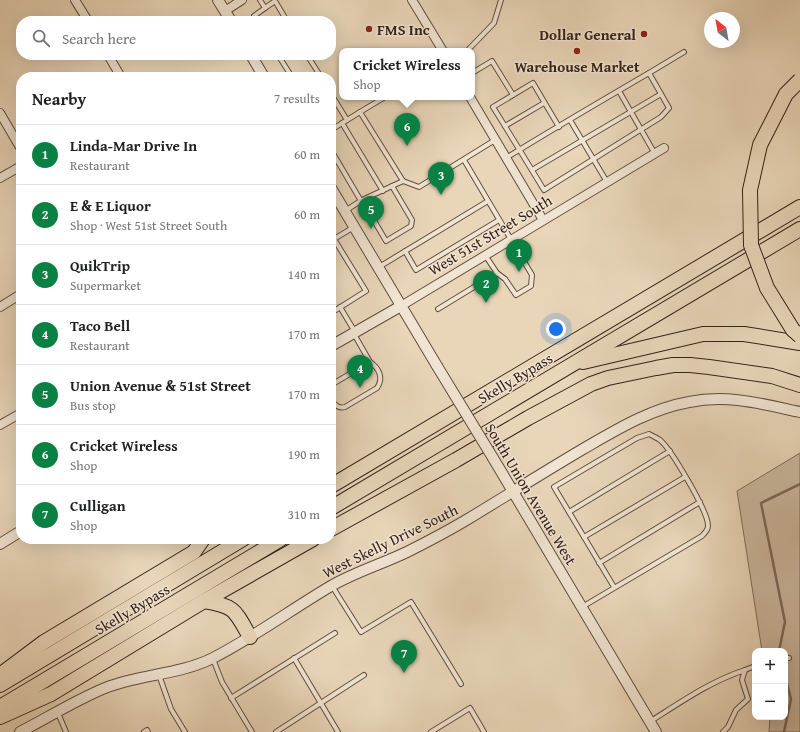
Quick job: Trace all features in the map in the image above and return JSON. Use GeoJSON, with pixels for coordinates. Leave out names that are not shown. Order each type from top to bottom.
{"type":"FeatureCollection","features":[{"type":"Feature","properties":{"kind":"highway"},"geometry":{"type":"LineString","coordinates":[[800,80],[786,94],[760,145],[750,190],[751,245],[767,288],[793,330],[800,336]]}},
{"type":"Feature","properties":{"kind":"highway","name":"Skelly Bypass"},"geometry":{"type":"LineString","coordinates":[[336,483],[800,207]]}},
{"type":"Feature","properties":{"kind":"highway","name":"Skelly Bypass"},"geometry":{"type":"LineString","coordinates":[[336,505],[800,229]]}},
{"type":"Feature","properties":{"kind":"highway"},"geometry":{"type":"LineString","coordinates":[[569,366],[703,334],[744,334],[800,344]]}},
{"type":"Feature","properties":{"kind":"highway"},"geometry":{"type":"LineString","coordinates":[[336,526],[590,384],[608,378],[673,365],[709,367],[772,376],[800,385]]}},
{"type":"Feature","properties":{"kind":"highway"},"geometry":{"type":"LineString","coordinates":[[0,675],[44,642],[194,552],[200,544]]}},
{"type":"Feature","properties":{"kind":"highway","name":"Skelly Bypass"},"geometry":{"type":"LineString","coordinates":[[0,685],[235,544]]}},
{"type":"Feature","properties":{"kind":"highway","name":"Skelly Bypass"},"geometry":{"type":"LineString","coordinates":[[0,707],[273,544]]}},
{"type":"Feature","properties":{"kind":"highway"},"geometry":{"type":"LineString","coordinates":[[0,717],[50,694],[204,601],[304,544]]}},
{"type":"Feature","properties":{"kind":"highway"},"geometry":{"type":"LineString","coordinates":[[204,601],[218,603],[236,612],[250,637]]}},
{"type":"Feature","properties":{"kind":"street"},"geometry":{"type":"LineString","coordinates":[[75,0],[85,16]]}},
{"type":"Feature","properties":{"kind":"street"},"geometry":{"type":"LineString","coordinates":[[218,0],[228,16]]}},
{"type":"Feature","properties":{"kind":"street"},"geometry":{"type":"LineString","coordinates":[[225,11],[242,0]]}},
{"type":"Feature","properties":{"kind":"street"},"geometry":{"type":"LineString","coordinates":[[412,0],[441,48]]}},
{"type":"Feature","properties":{"kind":"street"},"geometry":{"type":"LineString","coordinates":[[111,60],[118,72]]}},
{"type":"Feature","properties":{"kind":"street"},"geometry":{"type":"LineString","coordinates":[[254,60],[261,72]]}},
{"type":"Feature","properties":{"kind":"street"},"geometry":{"type":"LineString","coordinates":[[472,100],[543,220]]}},
{"type":"Feature","properties":{"kind":"street"},"geometry":{"type":"LineString","coordinates":[[0,113],[16,140]]}},
{"type":"Feature","properties":{"kind":"street","name":"West 51st Street South"},"geometry":{"type":"LineString","coordinates":[[336,343],[401,306],[664,148]]}},
{"type":"Feature","properties":{"kind":"street"},"geometry":{"type":"LineString","coordinates":[[0,178],[16,169]]}},
{"type":"Feature","properties":{"kind":"street","name":"South Union Avenue West"},"geometry":{"type":"LineString","coordinates":[[336,197],[656,732]]}},
{"type":"Feature","properties":{"kind":"street"},"geometry":{"type":"LineString","coordinates":[[0,307],[16,297]]}},
{"type":"Feature","properties":{"kind":"street","name":"West Skelly Drive South"},"geometry":{"type":"LineString","coordinates":[[20,732],[105,688],[184,669],[212,658],[250,637],[332,586],[357,573],[413,549],[466,520],[512,491],[632,421],[656,411],[690,401],[718,398],[741,399],[800,412]]}},
{"type":"Feature","properties":{"kind":"street"},"geometry":{"type":"LineString","coordinates":[[0,425],[16,416]]}},
{"type":"Feature","properties":{"kind":"street"},"geometry":{"type":"LineString","coordinates":[[0,544],[16,534]]}},
{"type":"Feature","properties":{"kind":"lane"},"geometry":{"type":"LineString","coordinates":[[260,0],[265,8]]}},
{"type":"Feature","properties":{"kind":"lane"},"geometry":{"type":"LineString","coordinates":[[470,48],[494,23],[501,0]]}},
{"type":"Feature","properties":{"kind":"lane"},"geometry":{"type":"LineString","coordinates":[[254,16],[276,1],[284,16]]}},
{"type":"Feature","properties":{"kind":"lane"},"geometry":{"type":"LineString","coordinates":[[506,158],[684,52]]}},
{"type":"Feature","properties":{"kind":"lane"},"geometry":{"type":"LineString","coordinates":[[281,60],[289,72]]}},
{"type":"Feature","properties":{"kind":"lane"},"geometry":{"type":"LineString","coordinates":[[310,60],[317,72]]}},
{"type":"Feature","properties":{"kind":"lane"},"geometry":{"type":"LineString","coordinates":[[475,71],[492,61],[513,95]]}},
{"type":"Feature","properties":{"kind":"lane"},"geometry":{"type":"LineString","coordinates":[[559,126],[533,84],[493,107],[544,190],[661,118],[669,108],[649,73]]}},
{"type":"Feature","properties":{"kind":"lane"},"geometry":{"type":"LineString","coordinates":[[619,91],[655,154]]}},
{"type":"Feature","properties":{"kind":"lane"},"geometry":{"type":"LineString","coordinates":[[532,170],[661,94]]}},
{"type":"Feature","properties":{"kind":"lane"},"geometry":{"type":"LineString","coordinates":[[336,127],[380,100]]}},
{"type":"Feature","properties":{"kind":"lane"},"geometry":{"type":"LineString","coordinates":[[336,102],[347,120]]}},
{"type":"Feature","properties":{"kind":"lane"},"geometry":{"type":"LineString","coordinates":[[505,126],[544,103]]}},
{"type":"Feature","properties":{"kind":"lane"},"geometry":{"type":"LineString","coordinates":[[360,112],[404,180],[419,187],[496,140]]}},
{"type":"Feature","properties":{"kind":"lane"},"geometry":{"type":"LineString","coordinates":[[570,120],[606,182]]}},
{"type":"Feature","properties":{"kind":"lane"},"geometry":{"type":"LineString","coordinates":[[342,123],[382,191]]}},
{"type":"Feature","properties":{"kind":"lane"},"geometry":{"type":"LineString","coordinates":[[336,158],[386,241],[411,226],[412,220],[392,186]]}},
{"type":"Feature","properties":{"kind":"lane"},"geometry":{"type":"LineString","coordinates":[[464,160],[532,276],[531,286],[516,295],[505,279],[497,273],[485,255]]}},
{"type":"Feature","properties":{"kind":"lane"},"geometry":{"type":"LineString","coordinates":[[345,211],[361,201],[404,180]]}},
{"type":"Feature","properties":{"kind":"lane"},"geometry":{"type":"LineString","coordinates":[[378,268],[488,202]]}},
{"type":"Feature","properties":{"kind":"lane"},"geometry":{"type":"LineString","coordinates":[[405,251],[416,270],[500,220]]}},
{"type":"Feature","properties":{"kind":"lane"},"geometry":{"type":"LineString","coordinates":[[336,238],[354,226]]}},
{"type":"Feature","properties":{"kind":"lane"},"geometry":{"type":"LineString","coordinates":[[336,242],[366,291],[336,310]]}},
{"type":"Feature","properties":{"kind":"lane"},"geometry":{"type":"LineString","coordinates":[[438,309],[497,273]]}},
{"type":"Feature","properties":{"kind":"lane"},"geometry":{"type":"LineString","coordinates":[[336,405],[341,408],[345,407],[378,388],[381,379],[380,374],[374,364],[370,362],[340,307]]}},
{"type":"Feature","properties":{"kind":"lane"},"geometry":{"type":"LineString","coordinates":[[336,382],[370,362]]}},
{"type":"Feature","properties":{"kind":"lane"},"geometry":{"type":"LineString","coordinates":[[582,607],[702,536],[707,530],[709,524],[700,502],[670,451],[660,440],[649,434],[637,438],[554,487],[614,587]]}},
{"type":"Feature","properties":{"kind":"lane"},"geometry":{"type":"LineString","coordinates":[[569,512],[670,451]]}},
{"type":"Feature","properties":{"kind":"lane"},"geometry":{"type":"LineString","coordinates":[[584,537],[685,477]]}},
{"type":"Feature","properties":{"kind":"lane"},"geometry":{"type":"LineString","coordinates":[[600,563],[700,502]]}},
{"type":"Feature","properties":{"kind":"lane"},"geometry":{"type":"LineString","coordinates":[[332,586],[361,632],[411,602],[461,684]]}},
{"type":"Feature","properties":{"kind":"lane"},"geometry":{"type":"LineString","coordinates":[[231,698],[335,633]]}},
{"type":"Feature","properties":{"kind":"lane"},"geometry":{"type":"LineString","coordinates":[[212,658],[222,682],[252,732]]}},
{"type":"Feature","properties":{"kind":"lane"},"geometry":{"type":"LineString","coordinates":[[294,658],[338,732]]}},
{"type":"Feature","properties":{"kind":"lane"},"geometry":{"type":"LineString","coordinates":[[650,722],[710,684],[731,674],[752,667]]}},
{"type":"Feature","properties":{"kind":"lane"},"geometry":{"type":"LineString","coordinates":[[723,732],[728,727],[736,710],[748,699],[742,680],[745,670]]}},
{"type":"Feature","properties":{"kind":"lane"},"geometry":{"type":"LineString","coordinates":[[159,675],[171,709],[185,732]]}},
{"type":"Feature","properties":{"kind":"lane"},"geometry":{"type":"LineString","coordinates":[[276,732],[364,675]]}},
{"type":"Feature","properties":{"kind":"lane"},"geometry":{"type":"LineString","coordinates":[[431,732],[470,708],[484,732]]}},
{"type":"Feature","properties":{"kind":"lane"},"geometry":{"type":"LineString","coordinates":[[58,712],[66,732]]}},
{"type":"Feature","properties":{"kind":"lane"},"geometry":{"type":"LineString","coordinates":[[144,732],[147,730],[148,732]]}},
{"type":"Feature","properties":{"kind":"shaded area"},"geometry":{"type":"Polygon","coordinates":[[[800,453],[800,732],[769,732],[770,720],[788,720],[788,648],[762,648],[737,491],[800,453]]]}},
{"type":"Feature","properties":{"kind":"waterway"},"geometry":{"type":"LineString","coordinates":[[780,648],[785,622],[761,503],[800,484]]}},
{"type":"Feature","properties":{"kind":"waterway"},"geometry":{"type":"LineString","coordinates":[[784,732],[791,699],[787,684]]}},
{"type":"Feature","properties":{"kind":"place","name":"FMS Inc"},"geometry":{"type":"Point","coordinates":[369,29]}},
{"type":"Feature","properties":{"kind":"place","name":"Dollar General"},"geometry":{"type":"Point","coordinates":[644,34]}},
{"type":"Feature","properties":{"kind":"place","name":"Warehouse Market"},"geometry":{"type":"Point","coordinates":[577,51]}},
{"type":"Feature","properties":{"kind":"place","name":"Cricket Wireless"},"geometry":{"type":"Point","coordinates":[407,146]}},
{"type":"Feature","properties":{"kind":"place","name":"QuikTrip"},"geometry":{"type":"Point","coordinates":[441,195]}},
{"type":"Feature","properties":{"kind":"place","name":"Union Avenue & 51st Street"},"geometry":{"type":"Point","coordinates":[371,229]}},
{"type":"Feature","properties":{"kind":"place","name":"Linda-Mar Drive In"},"geometry":{"type":"Point","coordinates":[519,272]}},
{"type":"Feature","properties":{"kind":"place","name":"E & E Liquor"},"geometry":{"type":"Point","coordinates":[486,303]}},
{"type":"Feature","properties":{"kind":"place","name":"Taco Bell"},"geometry":{"type":"Point","coordinates":[360,388]}},
{"type":"Feature","properties":{"kind":"place","name":"Culligan"},"geometry":{"type":"Point","coordinates":[404,673]}}]}
